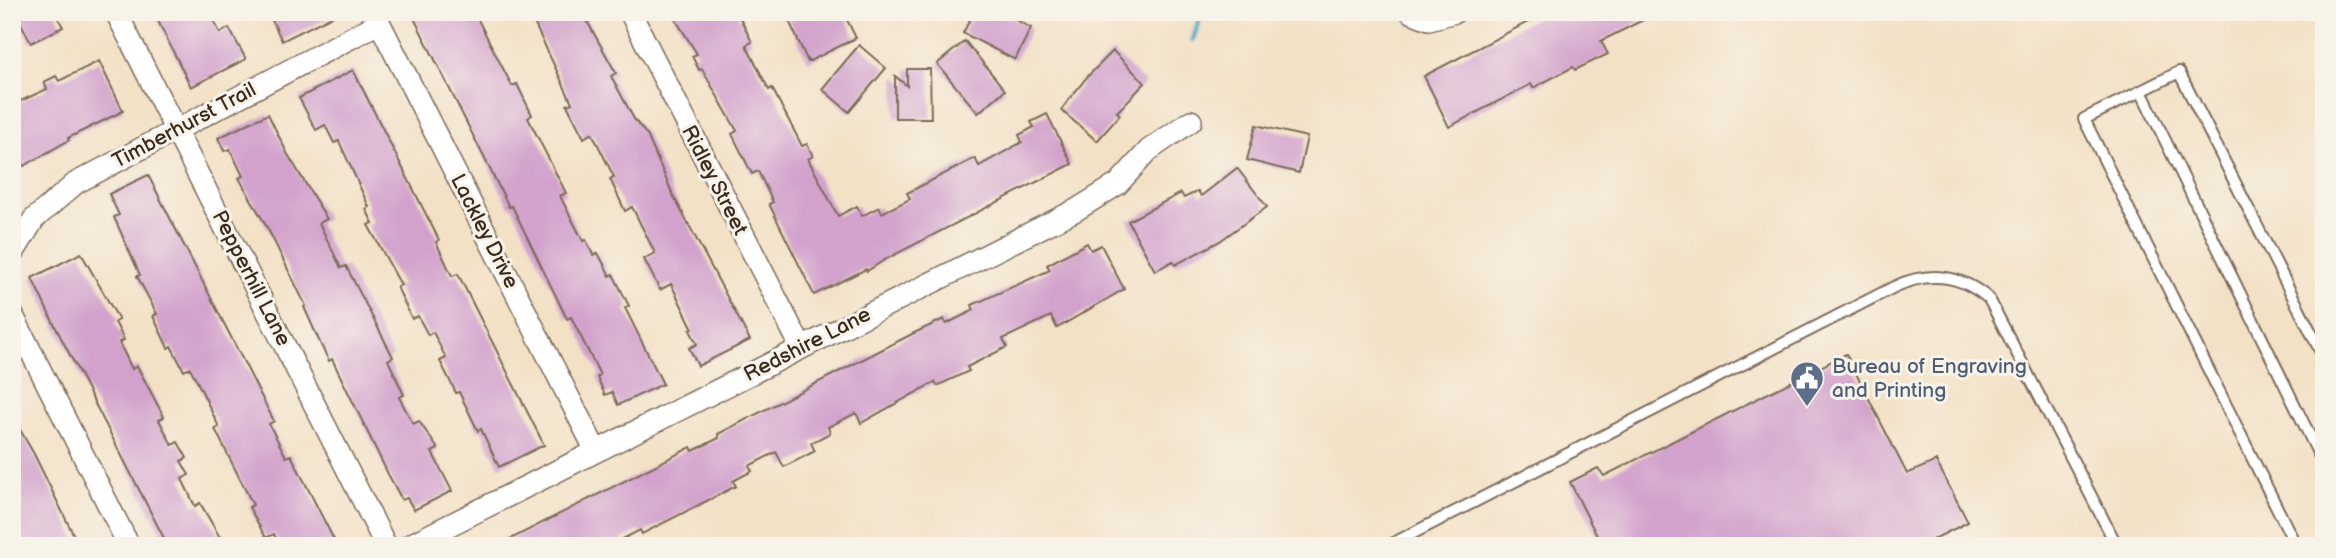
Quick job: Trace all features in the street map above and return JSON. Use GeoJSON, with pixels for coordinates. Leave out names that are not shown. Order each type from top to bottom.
{"type":"FeatureCollection","features":[{"type":"Feature","properties":{"kind":"street","name":"Pepperhill Lane"},"geometry":{"type":"LineString","coordinates":[[116,12],[386,546]]}},
{"type":"Feature","properties":{"kind":"street","name":"Ridley Street"},"geometry":{"type":"LineString","coordinates":[[630,12],[801,347]]}},
{"type":"Feature","properties":{"kind":"street"},"geometry":{"type":"LineString","coordinates":[[1411,12],[1429,19],[1455,12]]}},
{"type":"Feature","properties":{"kind":"street","name":"Timberhurst Trail"},"geometry":{"type":"LineString","coordinates":[[12,255],[34,219],[52,201],[97,170],[177,129],[376,17]]}},
{"type":"Feature","properties":{"kind":"street","name":"Lackley Drive"},"geometry":{"type":"LineString","coordinates":[[376,17],[596,451]]}},
{"type":"Feature","properties":{"kind":"street","name":"Redshire Lane"},"geometry":{"type":"LineString","coordinates":[[408,546],[1076,210],[1118,184],[1149,150],[1191,121]]}},
{"type":"Feature","properties":{"kind":"street"},"geometry":{"type":"LineString","coordinates":[[12,314],[129,546]]}},
{"type":"Feature","properties":{"kind":"lane"},"geometry":{"type":"LineString","coordinates":[[2296,546],[2084,119],[2179,72],[2324,358]]}},
{"type":"Feature","properties":{"kind":"lane"},"geometry":{"type":"LineString","coordinates":[[2141,91],[2324,465]]}},
{"type":"Feature","properties":{"kind":"lane"},"geometry":{"type":"LineString","coordinates":[[1388,546],[1894,287],[1926,276],[1962,281],[1989,299],[2117,546]]}},
{"type":"Feature","properties":{"kind":"building"},"geometry":{"type":"Polygon","coordinates":[[[15,12],[55,12],[63,27],[31,43],[15,12]]]}},
{"type":"Feature","properties":{"kind":"building"},"geometry":{"type":"Polygon","coordinates":[[[167,12],[210,12],[220,33],[229,28],[246,59],[191,87],[156,17],[167,12]]]}},
{"type":"Feature","properties":{"kind":"building"},"geometry":{"type":"Polygon","coordinates":[[[268,12],[340,12],[282,41],[268,12]]]}},
{"type":"Feature","properties":{"kind":"building"},"geometry":{"type":"Polygon","coordinates":[[[411,12],[474,12],[512,86],[517,84],[532,115],[528,118],[566,193],[560,196],[583,241],[586,240],[593,255],[598,253],[610,276],[613,274],[629,306],[625,308],[663,384],[618,405],[612,392],[605,395],[597,377],[600,375],[571,317],[567,319],[512,206],[509,207],[411,12]]]}},
{"type":"Feature","properties":{"kind":"building"},"geometry":{"type":"Polygon","coordinates":[[[529,12],[582,12],[616,73],[611,76],[634,119],[647,135],[673,195],[750,340],[698,366],[689,348],[697,344],[690,330],[693,329],[671,284],[660,290],[644,259],[655,253],[632,207],[625,211],[610,179],[614,177],[592,133],[584,138],[567,105],[572,103],[529,12]]]}},
{"type":"Feature","properties":{"kind":"building"},"geometry":{"type":"Polygon","coordinates":[[[671,12],[737,12],[752,42],[746,45],[802,146],[807,144],[813,156],[808,159],[838,216],[857,206],[862,216],[879,207],[882,213],[910,199],[907,193],[975,158],[979,166],[1022,142],[1019,135],[1034,127],[1031,122],[1047,114],[1072,164],[867,271],[866,269],[814,295],[769,204],[773,202],[758,171],[752,174],[732,134],[737,131],[702,69],[699,70],[692,56],[697,54],[671,12]]]}},
{"type":"Feature","properties":{"kind":"building"},"geometry":{"type":"Polygon","coordinates":[[[785,12],[843,12],[856,38],[808,62],[785,12]]]}},
{"type":"Feature","properties":{"kind":"building"},"geometry":{"type":"Polygon","coordinates":[[[974,12],[1001,12],[1031,28],[1015,60],[963,33],[974,12]]]}},
{"type":"Feature","properties":{"kind":"building"},"geometry":{"type":"Polygon","coordinates":[[[1547,12],[1659,12],[1601,41],[1608,54],[1575,70],[1573,67],[1533,88],[1531,84],[1449,127],[1424,76],[1547,12]]]}},
{"type":"Feature","properties":{"kind":"building"},"geometry":{"type":"Polygon","coordinates":[[[965,41],[1005,90],[978,113],[937,64],[965,41]]]}},
{"type":"Feature","properties":{"kind":"building"},"geometry":{"type":"Polygon","coordinates":[[[859,45],[886,68],[849,112],[822,89],[859,45]]]}},
{"type":"Feature","properties":{"kind":"building"},"geometry":{"type":"Polygon","coordinates":[[[1113,51],[1145,83],[1117,112],[1120,115],[1097,141],[1061,110],[1087,77],[1113,51]]]}},
{"type":"Feature","properties":{"kind":"building"},"geometry":{"type":"Polygon","coordinates":[[[99,61],[123,111],[68,138],[69,140],[24,166],[22,161],[12,165],[12,105],[47,89],[44,82],[56,76],[59,81],[99,61]]]}},
{"type":"Feature","properties":{"kind":"building"},"geometry":{"type":"Polygon","coordinates":[[[907,69],[930,69],[931,118],[895,118],[895,76],[907,86],[907,69]]]}},
{"type":"Feature","properties":{"kind":"building"},"geometry":{"type":"Polygon","coordinates":[[[353,70],[439,240],[436,242],[452,276],[458,274],[544,445],[499,467],[481,429],[478,431],[440,361],[446,358],[433,332],[428,335],[418,316],[412,319],[397,287],[401,285],[368,225],[373,223],[366,209],[369,207],[339,141],[334,143],[325,125],[316,130],[299,98],[353,70]]]}},
{"type":"Feature","properties":{"kind":"building"},"geometry":{"type":"Polygon","coordinates":[[[268,114],[287,153],[327,219],[319,223],[341,268],[346,266],[393,357],[388,360],[404,395],[399,397],[413,424],[419,421],[438,449],[432,452],[452,491],[414,510],[407,498],[402,500],[388,474],[332,359],[329,361],[321,345],[304,307],[306,306],[269,231],[239,178],[243,176],[230,149],[224,151],[218,138],[268,114]]]}},
{"type":"Feature","properties":{"kind":"building"},"geometry":{"type":"Polygon","coordinates":[[[1256,125],[1307,137],[1299,173],[1247,160],[1256,125]]]}},
{"type":"Feature","properties":{"kind":"building"},"geometry":{"type":"Polygon","coordinates":[[[1237,168],[1267,207],[1220,241],[1175,265],[1173,261],[1155,271],[1128,221],[1181,193],[1184,198],[1198,191],[1201,196],[1237,168]]]}},
{"type":"Feature","properties":{"kind":"building"},"geometry":{"type":"Polygon","coordinates":[[[148,175],[274,421],[269,424],[286,457],[291,455],[337,546],[280,546],[274,534],[266,538],[249,507],[253,505],[215,429],[219,427],[197,381],[190,368],[184,371],[171,346],[168,348],[153,316],[157,314],[137,276],[140,275],[114,217],[119,215],[109,194],[148,175]]]}},
{"type":"Feature","properties":{"kind":"building"},"geometry":{"type":"Polygon","coordinates":[[[1087,243],[1091,250],[1101,245],[1124,289],[1057,328],[1051,316],[1003,339],[1007,347],[967,367],[969,371],[937,386],[935,382],[861,423],[856,413],[828,427],[830,433],[811,443],[815,451],[784,467],[776,452],[749,466],[752,471],[733,481],[736,486],[642,534],[640,530],[609,546],[497,546],[691,447],[693,451],[719,438],[718,434],[912,334],[944,319],[946,324],[974,310],[972,305],[1050,270],[1047,265],[1087,243]]]}},
{"type":"Feature","properties":{"kind":"building"},"geometry":{"type":"Polygon","coordinates":[[[81,253],[119,320],[115,322],[124,340],[119,342],[132,369],[137,366],[164,417],[159,420],[172,445],[178,442],[187,458],[181,461],[189,475],[182,479],[195,506],[200,503],[225,546],[168,546],[50,316],[32,278],[81,253]]]}},
{"type":"Feature","properties":{"kind":"building","name":"Bureau of Engraving and Printing"},"geometry":{"type":"Polygon","coordinates":[[[1846,354],[1907,474],[1936,461],[1968,522],[1920,546],[1602,546],[1570,482],[1598,468],[1604,476],[1846,354]]]}},
{"type":"Feature","properties":{"kind":"building"},"geometry":{"type":"Polygon","coordinates":[[[12,416],[34,454],[79,546],[12,546],[12,416]]]}},
{"type":"Feature","properties":{"kind":"waterway"},"geometry":{"type":"LineString","coordinates":[[1193,40],[1202,12]]}},
{"type":"Feature","properties":{"kind":"place","name":"Bureau of Engraving and Printing"},"geometry":{"type":"Point","coordinates":[1807,408]}}]}
